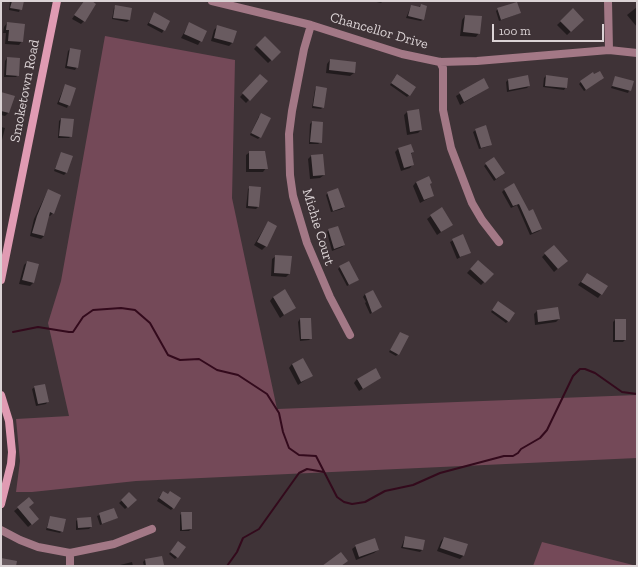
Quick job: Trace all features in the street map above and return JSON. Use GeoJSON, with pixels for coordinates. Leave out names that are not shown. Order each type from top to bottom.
{"type":"FeatureCollection","features":[{"type":"Feature","properties":{"kind":"main road","name":"Smoketown Road"},"geometry":{"type":"LineString","coordinates":[[1,280],[57,1]]}},
{"type":"Feature","properties":{"kind":"main road"},"geometry":{"type":"LineString","coordinates":[[1,395],[9,421],[12,452],[11,464],[1,504]]}},
{"type":"Feature","properties":{"kind":"street","name":"Chancellor Drive"},"geometry":{"type":"LineString","coordinates":[[215,1],[311,25],[402,54],[440,62],[478,62],[608,50],[637,53]]}},
{"type":"Feature","properties":{"kind":"street"},"geometry":{"type":"LineString","coordinates":[[608,1],[608,50]]}},
{"type":"Feature","properties":{"kind":"street","name":"Michie Court"},"geometry":{"type":"LineString","coordinates":[[311,25],[303,54],[292,111],[289,134],[290,175],[298,216],[307,243],[330,297],[350,335]]}},
{"type":"Feature","properties":{"kind":"street"},"geometry":{"type":"LineString","coordinates":[[440,62],[443,68],[443,110],[451,148],[472,203],[482,220],[499,242]]}},
{"type":"Feature","properties":{"kind":"street"},"geometry":{"type":"LineString","coordinates":[[1,530],[38,547],[70,553],[114,544],[152,529]]}},
{"type":"Feature","properties":{"kind":"street"},"geometry":{"type":"LineString","coordinates":[[70,553],[70,566]]}},
{"type":"Feature","properties":{"kind":"shaded area"},"geometry":{"type":"Polygon","coordinates":[[[105,36],[235,60],[232,198],[277,409],[637,395],[637,458],[136,481],[32,492],[16,492],[20,461],[16,419],[69,416],[48,323],[61,281],[105,36]]]}},
{"type":"Feature","properties":{"kind":"shaded area"},"geometry":{"type":"Polygon","coordinates":[[[542,542],[637,566],[533,566],[542,542]]]}},
{"type":"Feature","properties":{"kind":"building"},"geometry":{"type":"Polygon","coordinates":[[[12,1],[24,1],[22,10],[10,8],[12,1]]]}},
{"type":"Feature","properties":{"kind":"building"},"geometry":{"type":"Polygon","coordinates":[[[84,1],[92,1],[96,4],[85,22],[74,15],[84,1]]]}},
{"type":"Feature","properties":{"kind":"building"},"geometry":{"type":"Polygon","coordinates":[[[517,2],[521,13],[501,20],[497,8],[517,2]]]}},
{"type":"Feature","properties":{"kind":"building"},"geometry":{"type":"Polygon","coordinates":[[[421,4],[427,6],[424,20],[408,16],[411,5],[420,7],[421,4]]]}},
{"type":"Feature","properties":{"kind":"building"},"geometry":{"type":"Polygon","coordinates":[[[115,5],[132,8],[130,20],[113,18],[115,5]]]}},
{"type":"Feature","properties":{"kind":"building"},"geometry":{"type":"Polygon","coordinates":[[[573,8],[584,20],[571,32],[560,21],[573,8]]]}},
{"type":"Feature","properties":{"kind":"building"},"geometry":{"type":"Polygon","coordinates":[[[154,12],[170,21],[165,31],[149,23],[154,12]]]}},
{"type":"Feature","properties":{"kind":"building"},"geometry":{"type":"Polygon","coordinates":[[[465,15],[482,16],[480,34],[463,32],[465,15]]]}},
{"type":"Feature","properties":{"kind":"building"},"geometry":{"type":"Polygon","coordinates":[[[7,22],[25,24],[23,42],[8,41],[9,30],[6,30],[7,22]]]}},
{"type":"Feature","properties":{"kind":"building"},"geometry":{"type":"Polygon","coordinates":[[[189,22],[207,31],[202,42],[184,34],[189,22]]]}},
{"type":"Feature","properties":{"kind":"building"},"geometry":{"type":"Polygon","coordinates":[[[217,25],[237,31],[233,43],[214,38],[217,25]]]}},
{"type":"Feature","properties":{"kind":"building"},"geometry":{"type":"Polygon","coordinates":[[[265,36],[281,52],[272,61],[256,45],[265,36]]]}},
{"type":"Feature","properties":{"kind":"building"},"geometry":{"type":"Polygon","coordinates":[[[70,48],[81,50],[78,68],[67,66],[70,48]]]}},
{"type":"Feature","properties":{"kind":"building"},"geometry":{"type":"Polygon","coordinates":[[[7,57],[20,58],[19,76],[6,75],[7,57]]]}},
{"type":"Feature","properties":{"kind":"building"},"geometry":{"type":"Polygon","coordinates":[[[330,59],[356,62],[355,73],[329,70],[330,59]]]}},
{"type":"Feature","properties":{"kind":"building"},"geometry":{"type":"Polygon","coordinates":[[[600,71],[604,78],[586,90],[580,81],[593,72],[594,74],[600,71]]]}},
{"type":"Feature","properties":{"kind":"building"},"geometry":{"type":"Polygon","coordinates":[[[260,74],[268,81],[250,101],[242,93],[260,74]]]}},
{"type":"Feature","properties":{"kind":"building"},"geometry":{"type":"Polygon","coordinates":[[[397,74],[416,87],[410,96],[391,83],[397,74]]]}},
{"type":"Feature","properties":{"kind":"building"},"geometry":{"type":"Polygon","coordinates":[[[528,75],[530,86],[509,90],[508,79],[528,75]]]}},
{"type":"Feature","properties":{"kind":"building"},"geometry":{"type":"Polygon","coordinates":[[[546,75],[568,78],[567,88],[545,86],[546,75]]]}},
{"type":"Feature","properties":{"kind":"building"},"geometry":{"type":"Polygon","coordinates":[[[615,76],[634,81],[631,91],[612,86],[615,76]]]}},
{"type":"Feature","properties":{"kind":"building"},"geometry":{"type":"Polygon","coordinates":[[[484,78],[489,88],[464,102],[459,92],[484,78]]]}},
{"type":"Feature","properties":{"kind":"building"},"geometry":{"type":"Polygon","coordinates":[[[65,84],[76,88],[70,106],[59,102],[65,84]]]}},
{"type":"Feature","properties":{"kind":"building"},"geometry":{"type":"Polygon","coordinates":[[[316,86],[327,88],[324,108],[313,106],[316,86]]]}},
{"type":"Feature","properties":{"kind":"building"},"geometry":{"type":"Polygon","coordinates":[[[1,92],[15,96],[9,113],[1,111],[1,92]]]}},
{"type":"Feature","properties":{"kind":"building"},"geometry":{"type":"Polygon","coordinates":[[[419,109],[422,130],[410,132],[407,111],[419,109]]]}},
{"type":"Feature","properties":{"kind":"building"},"geometry":{"type":"Polygon","coordinates":[[[261,113],[271,118],[261,138],[251,133],[261,113]]]}},
{"type":"Feature","properties":{"kind":"building"},"geometry":{"type":"Polygon","coordinates":[[[61,118],[74,119],[72,137],[59,136],[61,118]]]}},
{"type":"Feature","properties":{"kind":"building"},"geometry":{"type":"Polygon","coordinates":[[[312,121],[323,122],[322,143],[310,142],[312,121]]]}},
{"type":"Feature","properties":{"kind":"building"},"geometry":{"type":"Polygon","coordinates":[[[486,125],[492,145],[481,148],[475,129],[486,125]]]}},
{"type":"Feature","properties":{"kind":"building"},"geometry":{"type":"Polygon","coordinates":[[[411,144],[414,152],[411,153],[414,165],[404,168],[398,148],[411,144]]]}},
{"type":"Feature","properties":{"kind":"building"},"geometry":{"type":"Polygon","coordinates":[[[249,151],[265,151],[268,169],[249,169],[249,151]]]}},
{"type":"Feature","properties":{"kind":"building"},"geometry":{"type":"Polygon","coordinates":[[[61,152],[73,156],[67,173],[55,169],[61,152]]]}},
{"type":"Feature","properties":{"kind":"building"},"geometry":{"type":"Polygon","coordinates":[[[323,154],[325,175],[313,176],[311,155],[323,154]]]}},
{"type":"Feature","properties":{"kind":"building"},"geometry":{"type":"Polygon","coordinates":[[[494,157],[505,173],[496,179],[485,163],[494,157]]]}},
{"type":"Feature","properties":{"kind":"building"},"geometry":{"type":"Polygon","coordinates":[[[429,176],[432,183],[430,184],[434,196],[424,200],[416,182],[429,176]]]}},
{"type":"Feature","properties":{"kind":"building"},"geometry":{"type":"Polygon","coordinates":[[[514,183],[529,211],[533,209],[542,229],[532,233],[519,204],[513,206],[504,189],[514,183]]]}},
{"type":"Feature","properties":{"kind":"building"},"geometry":{"type":"Polygon","coordinates":[[[249,186],[261,187],[259,207],[248,206],[249,186]]]}},
{"type":"Feature","properties":{"kind":"building"},"geometry":{"type":"Polygon","coordinates":[[[338,188],[345,207],[333,211],[327,192],[338,188]]]}},
{"type":"Feature","properties":{"kind":"building"},"geometry":{"type":"Polygon","coordinates":[[[48,189],[61,195],[54,214],[50,212],[44,236],[32,233],[48,189]]]}},
{"type":"Feature","properties":{"kind":"building"},"geometry":{"type":"Polygon","coordinates":[[[442,207],[453,225],[441,232],[430,215],[442,207]]]}},
{"type":"Feature","properties":{"kind":"building"},"geometry":{"type":"Polygon","coordinates":[[[268,221],[277,226],[267,247],[257,242],[268,221]]]}},
{"type":"Feature","properties":{"kind":"building"},"geometry":{"type":"Polygon","coordinates":[[[338,226],[345,245],[334,249],[328,229],[338,226]]]}},
{"type":"Feature","properties":{"kind":"building"},"geometry":{"type":"Polygon","coordinates":[[[463,234],[471,253],[460,257],[452,239],[463,234]]]}},
{"type":"Feature","properties":{"kind":"building"},"geometry":{"type":"Polygon","coordinates":[[[554,245],[568,261],[558,269],[544,253],[554,245]]]}},
{"type":"Feature","properties":{"kind":"building"},"geometry":{"type":"Polygon","coordinates":[[[275,255],[292,256],[290,274],[274,273],[275,255]]]}},
{"type":"Feature","properties":{"kind":"building"},"geometry":{"type":"Polygon","coordinates":[[[478,260],[494,274],[485,283],[470,269],[478,260]]]}},
{"type":"Feature","properties":{"kind":"building"},"geometry":{"type":"Polygon","coordinates":[[[27,261],[39,264],[34,283],[22,280],[27,261]]]}},
{"type":"Feature","properties":{"kind":"building"},"geometry":{"type":"Polygon","coordinates":[[[349,261],[359,280],[349,285],[339,266],[349,261]]]}},
{"type":"Feature","properties":{"kind":"building"},"geometry":{"type":"Polygon","coordinates":[[[587,273],[608,286],[602,295],[581,282],[587,273]]]}},
{"type":"Feature","properties":{"kind":"building"},"geometry":{"type":"Polygon","coordinates":[[[285,289],[296,308],[284,315],[273,297],[285,289]]]}},
{"type":"Feature","properties":{"kind":"building"},"geometry":{"type":"Polygon","coordinates":[[[373,290],[382,307],[372,313],[365,294],[373,290]]]}},
{"type":"Feature","properties":{"kind":"building"},"geometry":{"type":"Polygon","coordinates":[[[498,301],[515,313],[509,322],[492,310],[498,301]]]}},
{"type":"Feature","properties":{"kind":"building"},"geometry":{"type":"Polygon","coordinates":[[[558,307],[560,319],[538,322],[537,310],[558,307]]]}},
{"type":"Feature","properties":{"kind":"building"},"geometry":{"type":"Polygon","coordinates":[[[300,318],[311,318],[312,339],[301,339],[300,318]]]}},
{"type":"Feature","properties":{"kind":"building"},"geometry":{"type":"Polygon","coordinates":[[[615,319],[626,319],[626,340],[615,340],[615,319]]]}},
{"type":"Feature","properties":{"kind":"building"},"geometry":{"type":"Polygon","coordinates":[[[400,332],[409,336],[399,355],[390,350],[400,332]]]}},
{"type":"Feature","properties":{"kind":"building"},"geometry":{"type":"Polygon","coordinates":[[[303,358],[313,376],[301,382],[292,364],[303,358]]]}},
{"type":"Feature","properties":{"kind":"building"},"geometry":{"type":"Polygon","coordinates":[[[376,368],[381,378],[363,389],[357,379],[376,368]]]}},
{"type":"Feature","properties":{"kind":"building"},"geometry":{"type":"Polygon","coordinates":[[[45,384],[49,402],[38,404],[34,386],[45,384]]]}},
{"type":"Feature","properties":{"kind":"building"},"geometry":{"type":"Polygon","coordinates":[[[163,491],[168,494],[170,491],[181,498],[174,509],[159,498],[163,491]]]}},
{"type":"Feature","properties":{"kind":"building"},"geometry":{"type":"Polygon","coordinates":[[[129,492],[137,500],[128,508],[121,500],[129,492]]]}},
{"type":"Feature","properties":{"kind":"building"},"geometry":{"type":"Polygon","coordinates":[[[29,497],[34,503],[29,507],[39,519],[32,525],[17,507],[29,497]]]}},
{"type":"Feature","properties":{"kind":"building"},"geometry":{"type":"Polygon","coordinates":[[[114,508],[118,518],[102,524],[99,513],[114,508]]]}},
{"type":"Feature","properties":{"kind":"building"},"geometry":{"type":"Polygon","coordinates":[[[181,512],[192,512],[192,529],[182,530],[181,512]]]}},
{"type":"Feature","properties":{"kind":"building"},"geometry":{"type":"Polygon","coordinates":[[[50,516],[66,519],[63,532],[47,528],[50,516]]]}},
{"type":"Feature","properties":{"kind":"building"},"geometry":{"type":"Polygon","coordinates":[[[91,517],[92,527],[78,528],[77,518],[91,517]]]}},
{"type":"Feature","properties":{"kind":"building"},"geometry":{"type":"Polygon","coordinates":[[[405,536],[425,540],[423,550],[403,547],[405,536]]]}},
{"type":"Feature","properties":{"kind":"building"},"geometry":{"type":"Polygon","coordinates":[[[444,537],[468,544],[464,556],[440,548],[444,537]]]}},
{"type":"Feature","properties":{"kind":"building"},"geometry":{"type":"Polygon","coordinates":[[[375,538],[379,550],[359,557],[355,545],[375,538]]]}},
{"type":"Feature","properties":{"kind":"building"},"geometry":{"type":"Polygon","coordinates":[[[178,541],[186,547],[178,558],[170,552],[178,541]]]}},
{"type":"Feature","properties":{"kind":"building"},"geometry":{"type":"Polygon","coordinates":[[[341,552],[348,561],[341,566],[322,566],[341,552]]]}},
{"type":"Feature","properties":{"kind":"building"},"geometry":{"type":"Polygon","coordinates":[[[162,556],[164,565],[146,566],[145,559],[162,556]]]}},
{"type":"Feature","properties":{"kind":"building"},"geometry":{"type":"Polygon","coordinates":[[[1,558],[17,561],[16,566],[1,566],[1,558]]]}},
{"type":"Feature","properties":{"kind":"waterway"},"geometry":{"type":"LineString","coordinates":[[13,332],[38,327],[73,332],[83,317],[93,310],[121,308],[135,310],[150,323],[168,355],[180,360],[199,359],[217,370],[238,375],[267,394],[279,413],[283,432],[289,448],[299,455],[316,456],[337,497],[344,502],[352,504],[365,502],[385,491],[413,485],[440,473],[504,456],[513,456],[521,449],[540,438],[547,430],[573,376],[580,369],[585,369],[595,373],[622,392],[637,394]]}},
{"type":"Feature","properties":{"kind":"waterway"},"geometry":{"type":"LineString","coordinates":[[227,566],[237,552],[243,538],[259,529],[299,473],[307,469],[324,472]]}}]}
